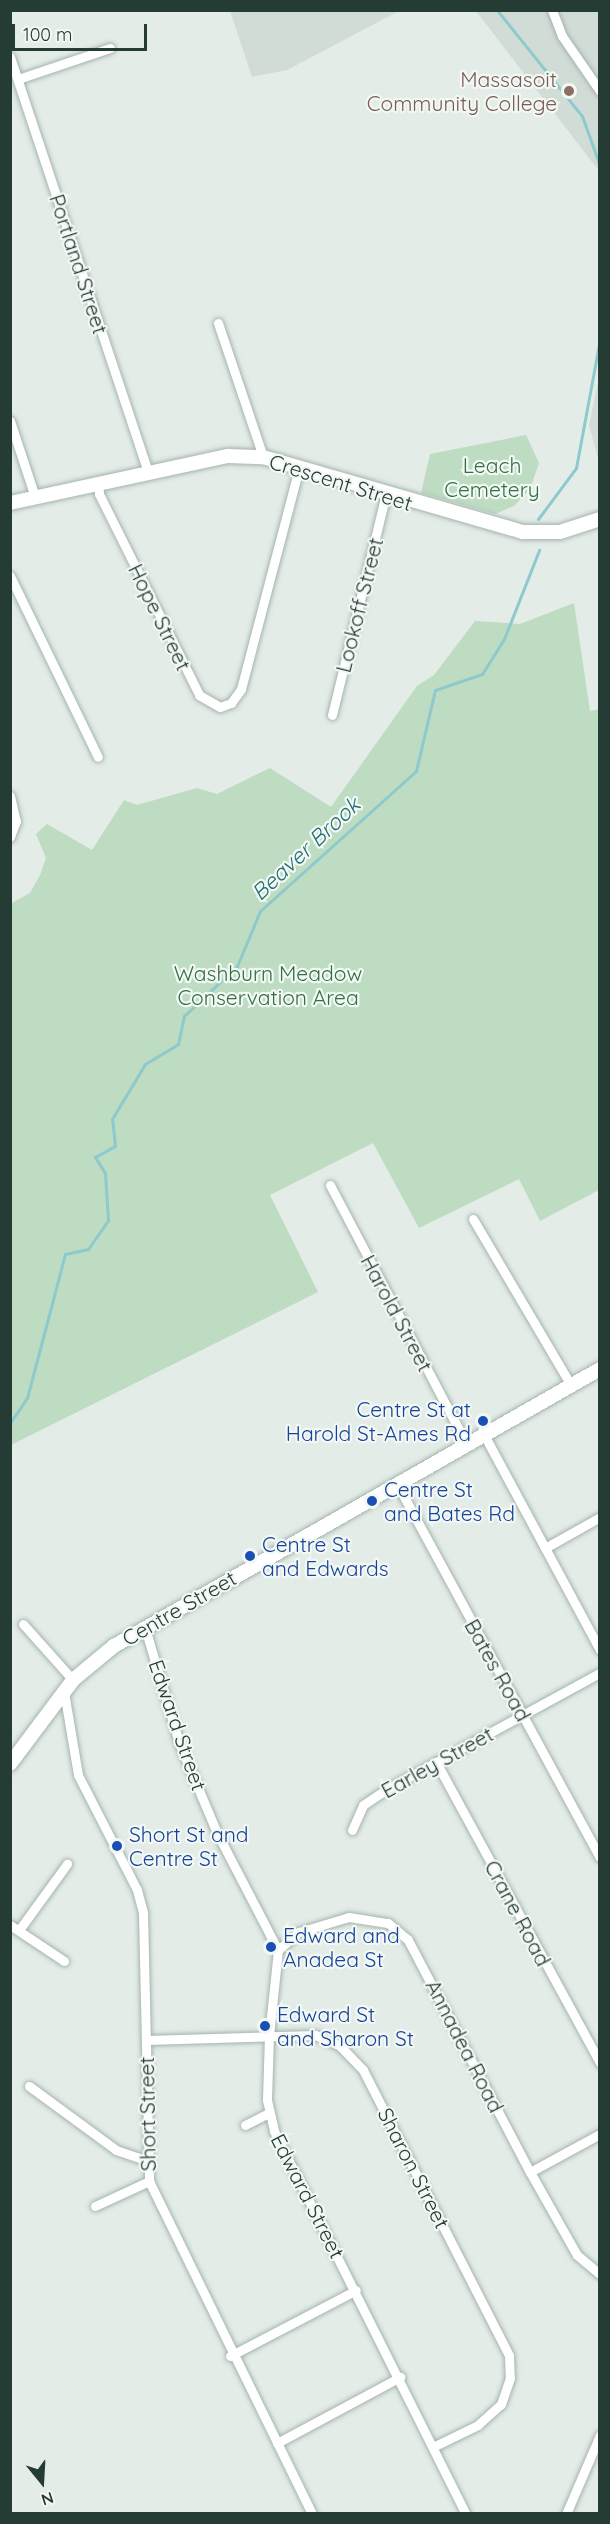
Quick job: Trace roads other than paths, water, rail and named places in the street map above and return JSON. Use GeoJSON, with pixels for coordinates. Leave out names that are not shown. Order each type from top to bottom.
{"type":"FeatureCollection","features":[{"type":"Feature","properties":{"kind":"main road","name":"Crescent Street"},"geometry":{"type":"LineString","coordinates":[[10,503],[148,471],[228,456],[263,457],[523,532],[560,532],[600,519]]}},
{"type":"Feature","properties":{"kind":"main road"},"geometry":{"type":"LineString","coordinates":[[10,492],[35,497]]}},
{"type":"Feature","properties":{"kind":"main road","name":"Centre Street"},"geometry":{"type":"LineString","coordinates":[[10,1764],[74,1680],[145,1628],[482,1431],[600,1369]]}},
{"type":"Feature","properties":{"kind":"street"},"geometry":{"type":"LineString","coordinates":[[552,10],[562,36],[600,91]]}},
{"type":"Feature","properties":{"kind":"street"},"geometry":{"type":"LineString","coordinates":[[18,79],[110,48]]}},
{"type":"Feature","properties":{"kind":"street","name":"Portland Street"},"geometry":{"type":"LineString","coordinates":[[10,57],[148,471]]}},
{"type":"Feature","properties":{"kind":"street"},"geometry":{"type":"LineString","coordinates":[[218,323],[263,457]]}},
{"type":"Feature","properties":{"kind":"street"},"geometry":{"type":"LineString","coordinates":[[10,421],[35,497]]}},
{"type":"Feature","properties":{"kind":"street","name":"Hope Street"},"geometry":{"type":"LineString","coordinates":[[98,482],[99,494],[199,695],[220,707],[231,703],[243,683],[299,468]]}},
{"type":"Feature","properties":{"kind":"street","name":"Lookoff Street"},"geometry":{"type":"LineString","coordinates":[[332,715],[387,494]]}},
{"type":"Feature","properties":{"kind":"street"},"geometry":{"type":"LineString","coordinates":[[10,576],[98,757]]}},
{"type":"Feature","properties":{"kind":"street"},"geometry":{"type":"LineString","coordinates":[[10,796],[16,821],[10,837]]}},
{"type":"Feature","properties":{"kind":"street","name":"Harold Street"},"geometry":{"type":"LineString","coordinates":[[330,1185],[465,1441]]}},
{"type":"Feature","properties":{"kind":"street"},"geometry":{"type":"LineString","coordinates":[[473,1219],[570,1384]]}},
{"type":"Feature","properties":{"kind":"street"},"geometry":{"type":"LineString","coordinates":[[482,1431],[600,1650]]}},
{"type":"Feature","properties":{"kind":"street","name":"Bates Road"},"geometry":{"type":"LineString","coordinates":[[396,1482],[600,1857]]}},
{"type":"Feature","properties":{"kind":"street"},"geometry":{"type":"LineString","coordinates":[[545,1548],[600,1517]]}},
{"type":"Feature","properties":{"kind":"street"},"geometry":{"type":"LineString","coordinates":[[23,1624],[74,1680]]}},
{"type":"Feature","properties":{"kind":"street","name":"Edward Street"},"geometry":{"type":"LineString","coordinates":[[145,1628],[179,1743],[217,1833],[278,1950],[268,2035],[269,2113],[435,2446],[466,2514]]}},
{"type":"Feature","properties":{"kind":"street","name":"Earley Street"},"geometry":{"type":"LineString","coordinates":[[352,1830],[363,1805],[436,1762],[600,1673]]}},
{"type":"Feature","properties":{"kind":"street","name":"Short Street"},"geometry":{"type":"LineString","coordinates":[[64,1692],[78,1775],[141,1902],[146,2040],[145,2160],[149,2181],[230,2356],[312,2514]]}},
{"type":"Feature","properties":{"kind":"street","name":"Crane Road"},"geometry":{"type":"LineString","coordinates":[[436,1762],[600,2064]]}},
{"type":"Feature","properties":{"kind":"street"},"geometry":{"type":"LineString","coordinates":[[64,1961],[15,1927],[67,1864]]}},
{"type":"Feature","properties":{"kind":"street","name":"Annadea Road"},"geometry":{"type":"LineString","coordinates":[[278,1950],[299,1932],[349,1917],[388,1923],[408,1940],[530,2172],[578,2255],[600,2274]]}},
{"type":"Feature","properties":{"kind":"street","name":"Sharon Street"},"geometry":{"type":"LineString","coordinates":[[146,2040],[315,2035],[339,2045],[363,2070],[504,2338],[510,2378],[501,2404],[478,2425],[435,2446]]}},
{"type":"Feature","properties":{"kind":"street"},"geometry":{"type":"LineString","coordinates":[[28,2086],[116,2150],[145,2160]]}},
{"type":"Feature","properties":{"kind":"street"},"geometry":{"type":"LineString","coordinates":[[245,2126],[269,2113]]}},
{"type":"Feature","properties":{"kind":"street"},"geometry":{"type":"LineString","coordinates":[[530,2172],[600,2134]]}},
{"type":"Feature","properties":{"kind":"street"},"geometry":{"type":"LineString","coordinates":[[95,2206],[149,2181]]}},
{"type":"Feature","properties":{"kind":"street"},"geometry":{"type":"LineString","coordinates":[[230,2356],[356,2290]]}},
{"type":"Feature","properties":{"kind":"street"},"geometry":{"type":"LineString","coordinates":[[277,2443],[400,2377]]}},
{"type":"Feature","properties":{"kind":"street"},"geometry":{"type":"LineString","coordinates":[[566,2514],[600,2435]]}},
{"type":"Feature","properties":{"kind":"waterway","name":"Beaver Brook"},"geometry":{"type":"LineString","coordinates":[[497,10],[582,116],[600,166]]}},
{"type":"Feature","properties":{"kind":"waterway","name":"Beaver Brook"},"geometry":{"type":"LineString","coordinates":[[538,519],[576,468],[600,338]]}},
{"type":"Feature","properties":{"kind":"waterway","name":"Beaver Brook"},"geometry":{"type":"LineString","coordinates":[[10,1423],[27,1398],[65,1254],[88,1249],[108,1220],[105,1173],[95,1157],[115,1146],[112,1119],[145,1064],[178,1044],[184,1016],[237,966],[260,911],[416,771],[435,690],[482,674],[504,639],[539,550]]}},
{"type":"Feature","properties":{"kind":"place","name":"Massasoit Community College"},"geometry":{"type":"Point","coordinates":[569,91]}},
{"type":"Feature","properties":{"kind":"place","name":"Centre St at Harold St-Ames Rd"},"geometry":{"type":"Point","coordinates":[483,1421]}},
{"type":"Feature","properties":{"kind":"place","name":"Centre St and Bates Rd"},"geometry":{"type":"Point","coordinates":[372,1501]}},
{"type":"Feature","properties":{"kind":"place","name":"Centre St and Edwards"},"geometry":{"type":"Point","coordinates":[250,1556]}},
{"type":"Feature","properties":{"kind":"place","name":"Short St and Centre St"},"geometry":{"type":"Point","coordinates":[117,1846]}},
{"type":"Feature","properties":{"kind":"place","name":"Edward and Anadea St"},"geometry":{"type":"Point","coordinates":[271,1947]}},
{"type":"Feature","properties":{"kind":"place","name":"Edward St and Sharon St"},"geometry":{"type":"Point","coordinates":[265,2026]}},
{"type":"Feature","properties":{"kind":"park label","name":"Leach Cemetery"},"geometry":{"type":"Point","coordinates":[492,477]}},
{"type":"Feature","properties":{"kind":"park label","name":"Washburn Meadow Conservation Area"},"geometry":{"type":"Point","coordinates":[268,985]}}]}
